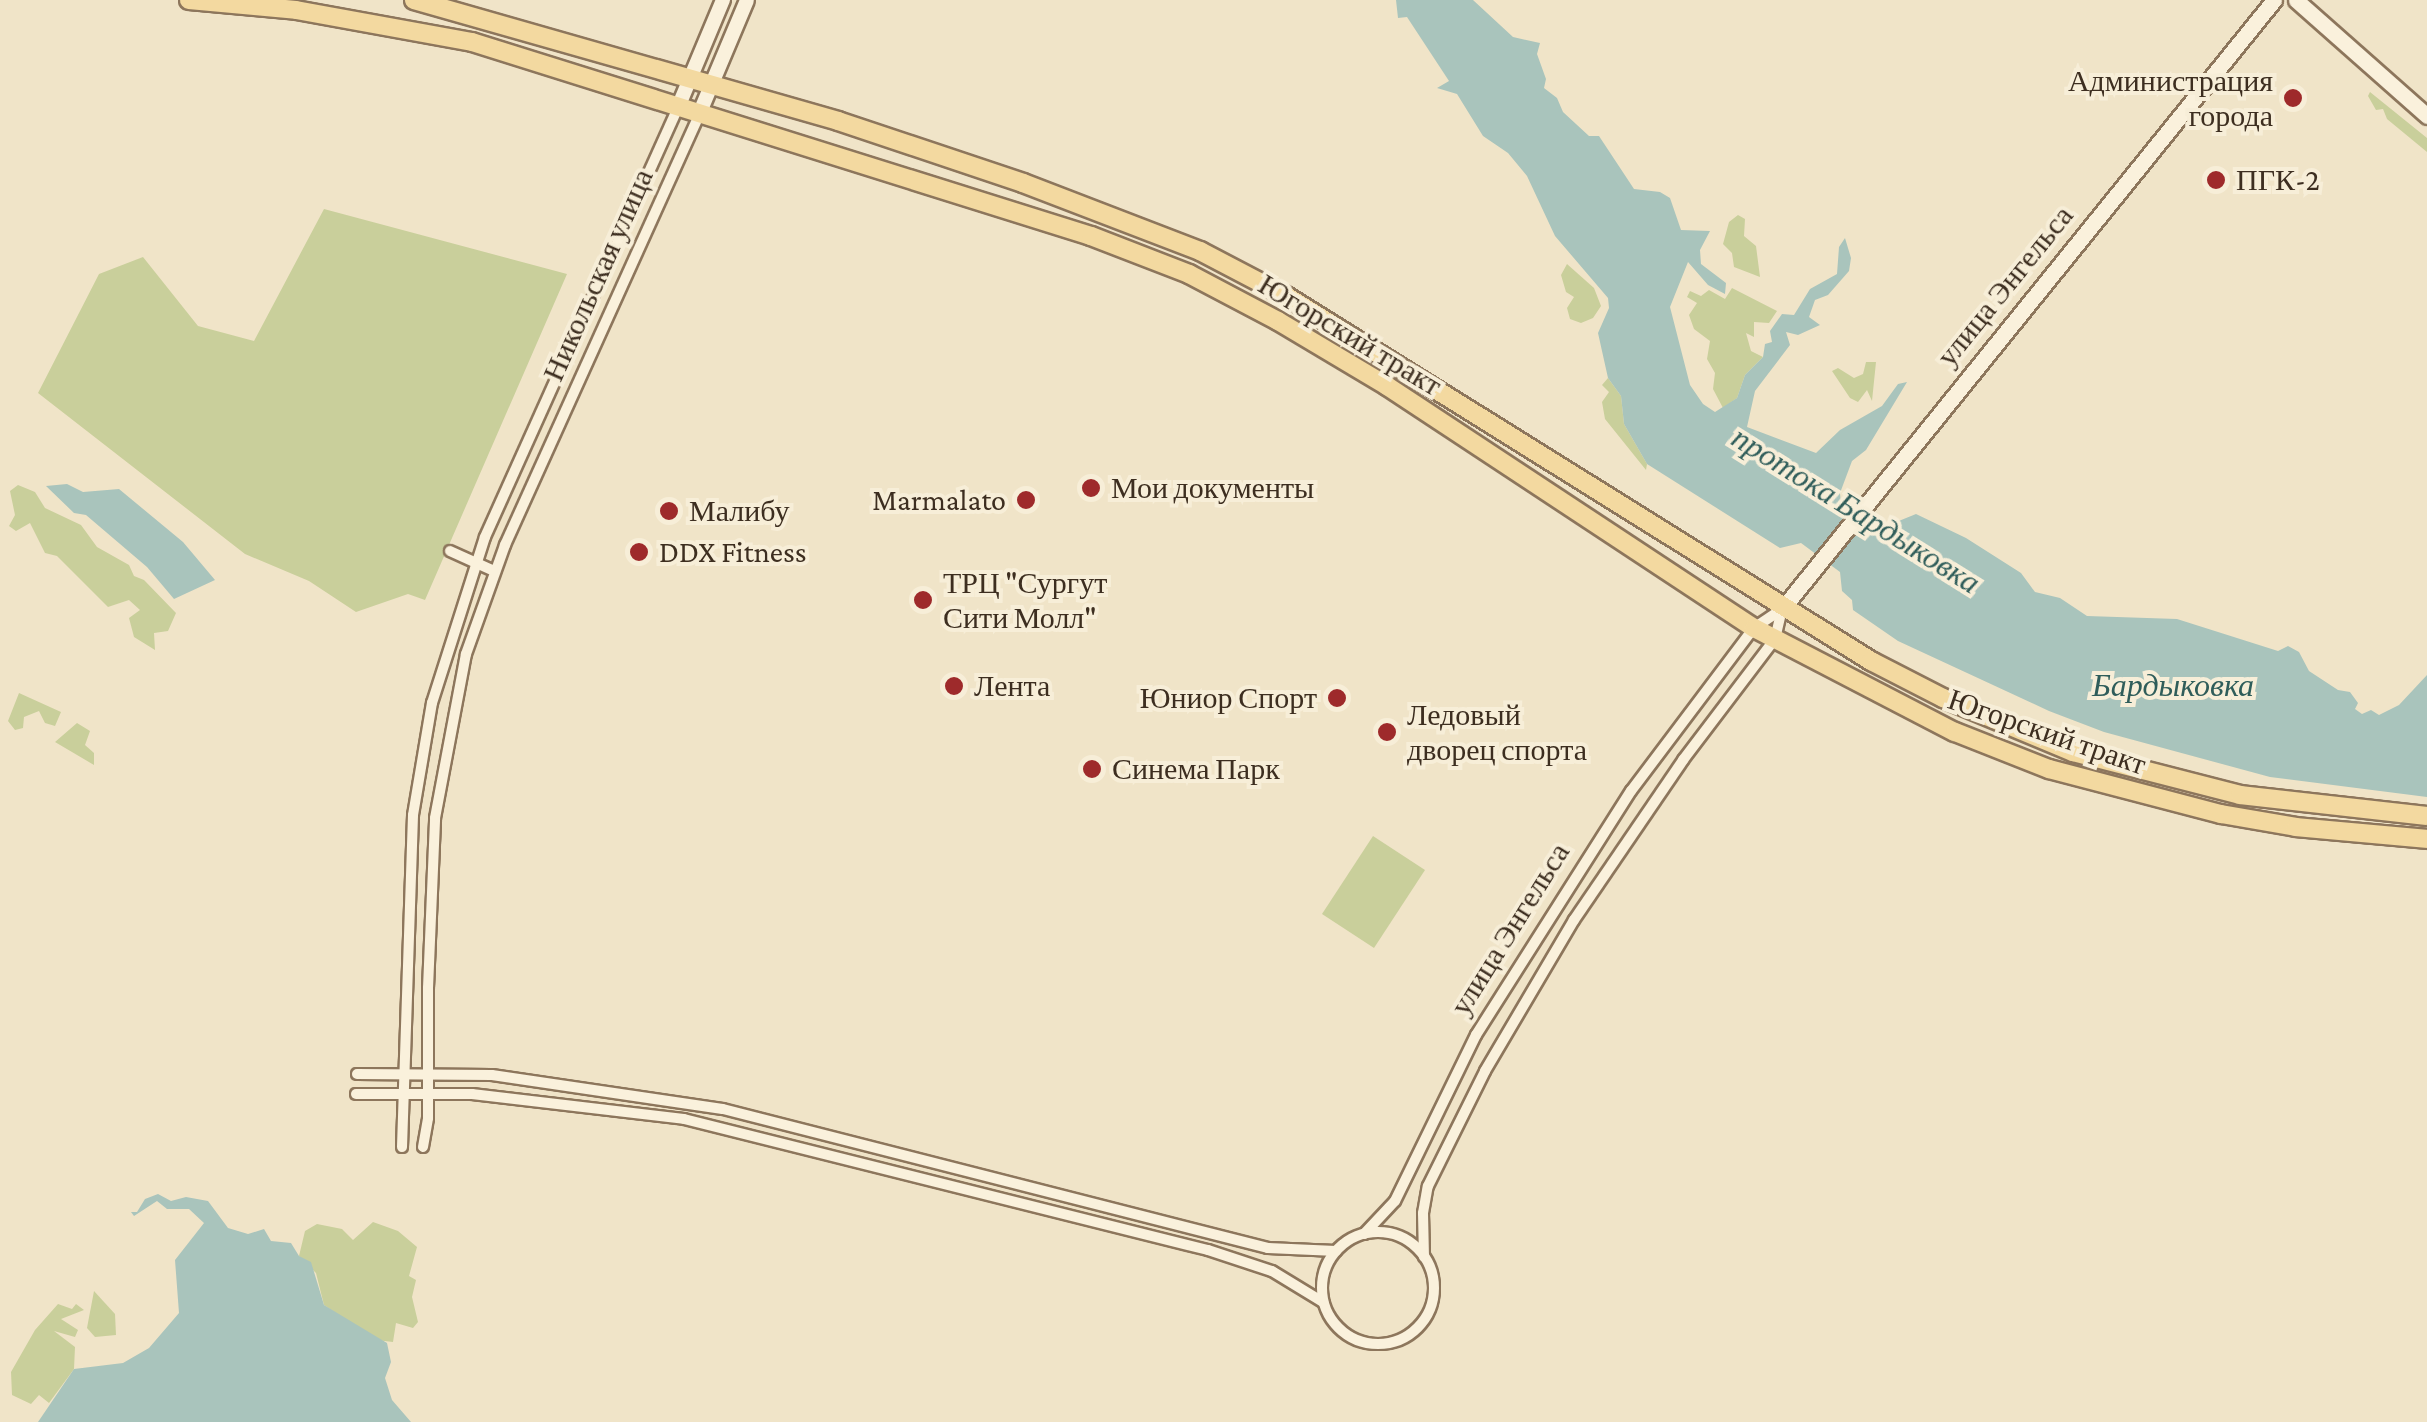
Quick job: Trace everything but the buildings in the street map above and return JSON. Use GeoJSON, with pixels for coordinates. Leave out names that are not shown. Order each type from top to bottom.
{"type":"FeatureCollection","features":[{"type":"Feature","properties":{"kind":"main road","name":"Югорский тракт"},"geometry":{"type":"LineString","coordinates":[[189,0],[296,10],[444,36],[1073,230],[1188,274],[1386,386],[1754,628],[1908,710],[2050,769],[2221,814],[2296,827],[2427,838]]}},
{"type":"Feature","properties":{"kind":"main road","name":"Югорский тракт"},"geometry":{"type":"LineString","coordinates":[[414,0],[712,84],[1023,183],[1200,251],[1286,296],[1782,609],[1943,698],[2073,752],[2240,795],[2427,816]]}},
{"type":"Feature","properties":{"kind":"main road","name":"улица Энгельса"},"geometry":{"type":"LineString","coordinates":[[1782,609],[2274,0]]}},
{"type":"Feature","properties":{"kind":"main road"},"geometry":{"type":"LineString","coordinates":[[2296,0],[2427,116]]}},
{"type":"Feature","properties":{"kind":"street","name":"Никольская улица"},"geometry":{"type":"LineString","coordinates":[[402,1147],[413,815],[432,703],[475,562],[723,0]]}},
{"type":"Feature","properties":{"kind":"street","name":"Никольская улица"},"geometry":{"type":"LineString","coordinates":[[423,1146],[428,1094],[429,930],[440,775],[466,654],[494,571],[748,0]]}},
{"type":"Feature","properties":{"kind":"street"},"geometry":{"type":"LineString","coordinates":[[450,552],[494,571]]}},
{"type":"Feature","properties":{"kind":"street","name":"улица Энгельса"},"geometry":{"type":"LineString","coordinates":[[1364,1234],[1395,1201],[1470,1046],[1631,791],[1754,628],[1782,609]]}},
{"type":"Feature","properties":{"kind":"street","name":"улица Энгельса"},"geometry":{"type":"LineString","coordinates":[[1424,1257],[1423,1213],[1428,1186],[1494,1054],[1574,920],[1683,760],[1775,639],[1782,609]]}},
{"type":"Feature","properties":{"kind":"street"},"geometry":{"type":"LineString","coordinates":[[1470,1046],[1494,1054]]}},
{"type":"Feature","properties":{"kind":"street"},"geometry":{"type":"LineString","coordinates":[[357,1074],[522,1078],[723,1109],[1268,1248],[1336,1251]]}},
{"type":"Feature","properties":{"kind":"street"},"geometry":{"type":"LineString","coordinates":[[356,1094],[428,1094],[599,1106],[776,1139],[1208,1250],[1272,1271],[1323,1302]]}},
{"type":"Feature","properties":{"kind":"street"},"geometry":{"type":"LineString","coordinates":[[1364,1234],[1394,1234],[1424,1257],[1434,1284],[1432,1304],[1417,1328],[1382,1344],[1353,1338],[1331,1320],[1323,1302],[1324,1273],[1336,1251],[1364,1234]]}},
{"type":"Feature","properties":{"kind":"green space"},"geometry":{"type":"Polygon","coordinates":[[[2370,92],[2427,138],[2427,152],[2387,119],[2383,109],[2376,110],[2368,96],[2370,92]]]}},
{"type":"Feature","properties":{"kind":"green space"},"geometry":{"type":"Polygon","coordinates":[[[324,209],[567,274],[425,600],[408,594],[356,612],[309,581],[245,554],[38,393],[99,274],[143,257],[198,326],[254,341],[324,209]]]}},
{"type":"Feature","properties":{"kind":"green space"},"geometry":{"type":"Polygon","coordinates":[[[1738,215],[1745,219],[1744,236],[1756,246],[1760,277],[1734,267],[1732,253],[1723,244],[1729,222],[1738,215]]]}},
{"type":"Feature","properties":{"kind":"green space"},"geometry":{"type":"Polygon","coordinates":[[[1567,264],[1594,288],[1601,306],[1593,318],[1581,323],[1570,319],[1567,308],[1574,297],[1566,292],[1561,275],[1567,264]]]}},
{"type":"Feature","properties":{"kind":"green space"},"geometry":{"type":"Polygon","coordinates":[[[1732,288],[1777,311],[1769,323],[1754,322],[1754,337],[1746,333],[1751,351],[1763,357],[1745,375],[1737,398],[1723,408],[1713,389],[1715,373],[1707,359],[1710,341],[1694,329],[1689,315],[1697,303],[1687,297],[1690,291],[1701,296],[1709,290],[1725,299],[1732,288]]]}},
{"type":"Feature","properties":{"kind":"green space"},"geometry":{"type":"Polygon","coordinates":[[[1866,362],[1876,362],[1872,401],[1867,390],[1858,402],[1850,398],[1832,371],[1838,368],[1854,378],[1863,374],[1866,362]]]}},
{"type":"Feature","properties":{"kind":"green space"},"geometry":{"type":"Polygon","coordinates":[[[1608,378],[1621,396],[1624,424],[1647,464],[1646,470],[1605,419],[1602,402],[1609,392],[1602,385],[1608,378]]]}},
{"type":"Feature","properties":{"kind":"green space"},"geometry":{"type":"Polygon","coordinates":[[[18,485],[35,492],[45,508],[81,525],[97,547],[129,565],[134,576],[144,580],[176,613],[168,631],[154,633],[155,650],[134,637],[129,618],[140,610],[129,600],[108,607],[57,556],[45,553],[30,523],[16,531],[9,526],[15,515],[10,491],[18,485]]]}},
{"type":"Feature","properties":{"kind":"green space"},"geometry":{"type":"Polygon","coordinates":[[[19,693],[61,712],[55,726],[45,723],[39,711],[24,717],[23,728],[15,730],[8,721],[19,693]]]}},
{"type":"Feature","properties":{"kind":"green space"},"geometry":{"type":"Polygon","coordinates":[[[77,723],[90,731],[85,745],[94,753],[94,765],[55,742],[77,723]]]}},
{"type":"Feature","properties":{"kind":"green space"},"geometry":{"type":"Polygon","coordinates":[[[1373,836],[1425,870],[1374,948],[1322,914],[1373,836]]]}},
{"type":"Feature","properties":{"kind":"green space"},"geometry":{"type":"Polygon","coordinates":[[[373,1222],[398,1231],[417,1247],[409,1276],[416,1280],[412,1297],[418,1322],[413,1328],[396,1323],[393,1342],[376,1340],[324,1305],[316,1273],[299,1256],[305,1231],[317,1224],[342,1229],[353,1240],[373,1222]]]}},
{"type":"Feature","properties":{"kind":"green space"},"geometry":{"type":"Polygon","coordinates":[[[94,1291],[115,1314],[116,1335],[95,1337],[87,1328],[94,1291]]]}},
{"type":"Feature","properties":{"kind":"green space"},"geometry":{"type":"Polygon","coordinates":[[[58,1304],[72,1309],[76,1304],[84,1310],[61,1319],[78,1330],[75,1337],[54,1331],[75,1347],[74,1369],[49,1403],[39,1395],[31,1404],[12,1395],[11,1372],[35,1330],[58,1304]]]}},
{"type":"Feature","properties":{"kind":"water","name":"Бардыковка"},"geometry":{"type":"Polygon","coordinates":[[[1396,0],[1473,0],[1513,37],[1540,43],[1537,54],[1546,79],[1544,88],[1557,98],[1563,112],[1589,136],[1599,136],[1634,189],[1660,192],[1670,198],[1681,230],[1710,231],[1700,250],[1701,264],[1726,283],[1725,294],[1708,285],[1688,262],[1670,307],[1690,385],[1703,404],[1715,412],[1737,398],[1745,375],[1763,357],[1765,344],[1772,342],[1770,331],[1782,314],[1794,315],[1810,289],[1837,274],[1839,247],[1845,238],[1851,258],[1849,271],[1828,295],[1815,300],[1809,317],[1820,325],[1798,335],[1786,332],[1790,345],[1755,391],[1747,427],[1816,453],[1840,430],[1882,406],[1898,384],[1907,382],[1866,450],[1852,461],[1840,493],[1841,504],[1879,529],[1916,514],[1966,538],[2021,573],[2035,592],[2060,598],[2087,616],[2177,619],[2278,651],[2288,646],[2299,652],[2309,671],[2338,690],[2350,692],[2358,703],[2355,709],[2362,714],[2371,710],[2379,715],[2399,705],[2427,675],[2427,797],[2270,777],[2104,732],[2049,711],[1898,641],[1853,610],[1852,600],[1842,591],[1840,572],[1801,543],[1780,548],[1647,464],[1624,424],[1621,396],[1608,378],[1598,333],[1609,308],[1608,298],[1555,236],[1527,176],[1508,153],[1483,136],[1457,94],[1437,88],[1449,81],[1407,17],[1398,18],[1396,0]]]}},
{"type":"Feature","properties":{"kind":"water"},"geometry":{"type":"Polygon","coordinates":[[[67,484],[83,492],[119,489],[183,542],[215,580],[174,599],[147,567],[86,515],[74,513],[46,486],[67,484]]]}},
{"type":"Feature","properties":{"kind":"water"},"geometry":{"type":"Polygon","coordinates":[[[158,1194],[171,1201],[186,1197],[208,1201],[228,1228],[248,1234],[264,1229],[271,1241],[291,1243],[299,1256],[311,1262],[324,1305],[387,1343],[391,1362],[385,1378],[392,1400],[411,1422],[38,1422],[74,1369],[123,1363],[149,1348],[179,1313],[175,1260],[204,1223],[189,1209],[167,1209],[157,1201],[134,1216],[131,1212],[137,1212],[145,1199],[158,1194]]]}},
{"type":"Feature","properties":{"kind":"place","name":"Администрация города"},"geometry":{"type":"Point","coordinates":[2293,98]}},
{"type":"Feature","properties":{"kind":"place","name":"ПГК-2"},"geometry":{"type":"Point","coordinates":[2216,180]}},
{"type":"Feature","properties":{"kind":"place","name":"Мои документы"},"geometry":{"type":"Point","coordinates":[1091,488]}},
{"type":"Feature","properties":{"kind":"place","name":"Marmalato"},"geometry":{"type":"Point","coordinates":[1026,500]}},
{"type":"Feature","properties":{"kind":"place","name":"Малибу"},"geometry":{"type":"Point","coordinates":[669,511]}},
{"type":"Feature","properties":{"kind":"place","name":"DDX Fitness"},"geometry":{"type":"Point","coordinates":[639,552]}},
{"type":"Feature","properties":{"kind":"place","name":"ТРЦ \"Сургут Сити Молл\""},"geometry":{"type":"Point","coordinates":[923,600]}},
{"type":"Feature","properties":{"kind":"place","name":"Лента"},"geometry":{"type":"Point","coordinates":[954,686]}},
{"type":"Feature","properties":{"kind":"place","name":"Юниор Спорт"},"geometry":{"type":"Point","coordinates":[1337,698]}},
{"type":"Feature","properties":{"kind":"place","name":"Ледовый дворец спорта"},"geometry":{"type":"Point","coordinates":[1387,732]}},
{"type":"Feature","properties":{"kind":"place","name":"Синема Парк"},"geometry":{"type":"Point","coordinates":[1092,769]}},
{"type":"Feature","properties":{"kind":"water label","name":"протока Бардыковка"},"geometry":{"type":"Point","coordinates":[1856,510]}}]}
